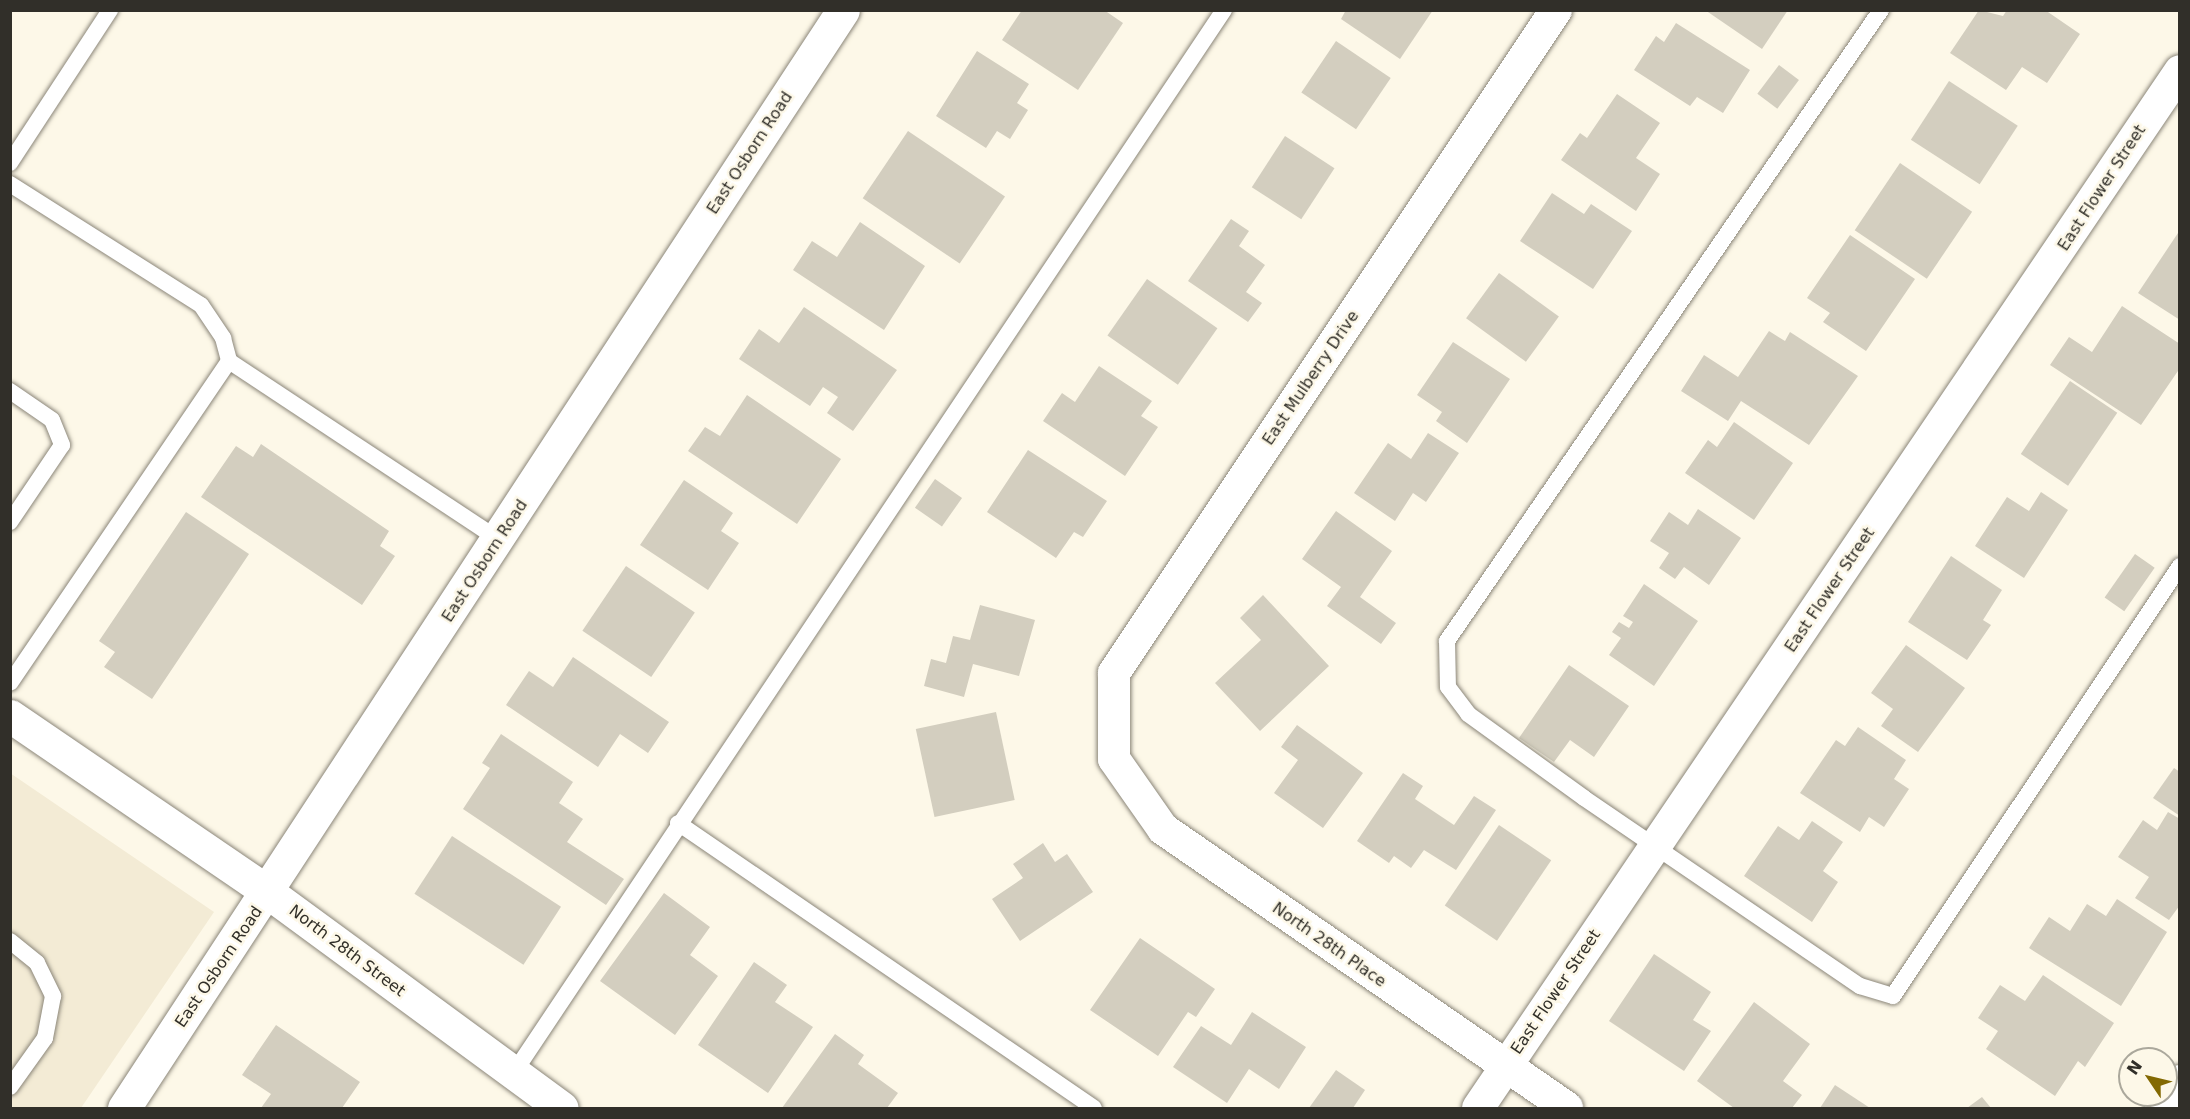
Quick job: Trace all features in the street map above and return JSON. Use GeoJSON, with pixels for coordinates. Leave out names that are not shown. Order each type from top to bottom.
{"type":"FeatureCollection","features":[{"type":"Feature","properties":{"kind":"main road","name":"East Osborn Road"},"geometry":{"type":"LineString","coordinates":[[124,1108],[269,893],[843,10]]}},
{"type":"Feature","properties":{"kind":"main road","name":"North 28th Street"},"geometry":{"type":"LineString","coordinates":[[10,716],[269,893],[562,1108]]}},
{"type":"Feature","properties":{"kind":"street","name":"East Mulberry Drive"},"geometry":{"type":"LineString","coordinates":[[1114,759],[1114,673],[1556,10]]}},
{"type":"Feature","properties":{"kind":"street","name":"East Flower Street"},"geometry":{"type":"LineString","coordinates":[[1478,1108],[2180,71]]}},
{"type":"Feature","properties":{"kind":"street","name":"North 28th Place"},"geometry":{"type":"LineString","coordinates":[[1114,759],[1163,829],[1504,1068],[1567,1108]]}},
{"type":"Feature","properties":{"kind":"street"},"geometry":{"type":"LineString","coordinates":[[2162,1108],[2180,1081]]}},
{"type":"Feature","properties":{"kind":"lane"},"geometry":{"type":"LineString","coordinates":[[10,163],[110,10]]}},
{"type":"Feature","properties":{"kind":"lane"},"geometry":{"type":"LineString","coordinates":[[513,1074],[678,823],[1224,10]]}},
{"type":"Feature","properties":{"kind":"lane"},"geometry":{"type":"LineString","coordinates":[[1881,10],[1447,641],[1449,687],[1468,714],[1656,845],[1860,986],[1893,996],[2180,566]]}},
{"type":"Feature","properties":{"kind":"lane"},"geometry":{"type":"LineString","coordinates":[[10,184],[201,305],[223,338],[229,361],[499,540]]}},
{"type":"Feature","properties":{"kind":"lane"},"geometry":{"type":"LineString","coordinates":[[10,683],[229,361]]}},
{"type":"Feature","properties":{"kind":"lane"},"geometry":{"type":"LineString","coordinates":[[10,391],[52,420],[62,445],[10,522]]}},
{"type":"Feature","properties":{"kind":"lane"},"geometry":{"type":"LineString","coordinates":[[678,823],[1094,1108]]}},
{"type":"Feature","properties":{"kind":"lane"},"geometry":{"type":"LineString","coordinates":[[10,941],[37,963],[53,996],[45,1038],[10,1087]]}},
{"type":"Feature","properties":{"kind":"shaded area"},"geometry":{"type":"Polygon","coordinates":[[[10,773],[214,912],[81,1108],[11,1108],[10,773]]]}},
{"type":"Feature","properties":{"kind":"building"},"geometry":{"type":"Polygon","coordinates":[[[1022,10],[1104,10],[1123,23],[1078,90],[1002,40],[1022,10]]]}},
{"type":"Feature","properties":{"kind":"building"},"geometry":{"type":"Polygon","coordinates":[[[1346,10],[1433,10],[1400,59],[1341,19],[1346,10]]]}},
{"type":"Feature","properties":{"kind":"building"},"geometry":{"type":"Polygon","coordinates":[[[1705,10],[1788,10],[1762,49],[1705,10]]]}},
{"type":"Feature","properties":{"kind":"building"},"geometry":{"type":"Polygon","coordinates":[[[1979,10],[2003,16],[2007,10],[2045,10],[2080,34],[2047,83],[2022,67],[2006,90],[1950,53],[1979,10]]]}},
{"type":"Feature","properties":{"kind":"building"},"geometry":{"type":"Polygon","coordinates":[[[1676,23],[1750,70],[1723,113],[1697,97],[1690,106],[1634,70],[1656,36],[1664,42],[1676,23]]]}},
{"type":"Feature","properties":{"kind":"building"},"geometry":{"type":"Polygon","coordinates":[[[1336,41],[1391,78],[1356,129],[1301,92],[1336,41]]]}},
{"type":"Feature","properties":{"kind":"building"},"geometry":{"type":"Polygon","coordinates":[[[977,51],[1029,84],[1017,103],[1028,110],[1010,139],[997,131],[986,148],[936,116],[977,51]]]}},
{"type":"Feature","properties":{"kind":"building"},"geometry":{"type":"Polygon","coordinates":[[[1779,65],[1799,80],[1777,109],[1757,94],[1779,65]]]}},
{"type":"Feature","properties":{"kind":"building"},"geometry":{"type":"Polygon","coordinates":[[[1949,81],[2018,126],[1980,184],[1911,140],[1949,81]]]}},
{"type":"Feature","properties":{"kind":"building"},"geometry":{"type":"Polygon","coordinates":[[[1617,94],[1660,123],[1636,158],[1660,174],[1636,211],[1561,160],[1580,133],[1587,138],[1617,94]]]}},
{"type":"Feature","properties":{"kind":"building"},"geometry":{"type":"Polygon","coordinates":[[[908,131],[1005,196],[960,264],[863,198],[908,131]]]}},
{"type":"Feature","properties":{"kind":"building"},"geometry":{"type":"Polygon","coordinates":[[[1285,136],[1334,168],[1301,219],[1252,187],[1285,136]]]}},
{"type":"Feature","properties":{"kind":"building"},"geometry":{"type":"Polygon","coordinates":[[[1900,163],[1972,212],[1927,279],[1855,230],[1900,163]]]}},
{"type":"Feature","properties":{"kind":"building"},"geometry":{"type":"Polygon","coordinates":[[[1552,193],[1584,214],[1591,204],[1632,231],[1593,289],[1520,241],[1552,193]]]}},
{"type":"Feature","properties":{"kind":"building"},"geometry":{"type":"Polygon","coordinates":[[[1231,219],[1249,231],[1239,246],[1265,265],[1246,292],[1262,303],[1248,322],[1188,281],[1231,219]]]}},
{"type":"Feature","properties":{"kind":"building"},"geometry":{"type":"Polygon","coordinates":[[[860,222],[925,266],[884,330],[793,270],[812,241],[837,257],[860,222]]]}},
{"type":"Feature","properties":{"kind":"building"},"geometry":{"type":"Polygon","coordinates":[[[2180,230],[2180,320],[2138,293],[2180,230]]]}},
{"type":"Feature","properties":{"kind":"building"},"geometry":{"type":"Polygon","coordinates":[[[1850,235],[1915,279],[1866,351],[1823,322],[1830,313],[1807,298],[1850,235]]]}},
{"type":"Feature","properties":{"kind":"building"},"geometry":{"type":"Polygon","coordinates":[[[1499,273],[1559,316],[1526,362],[1466,318],[1499,273]]]}},
{"type":"Feature","properties":{"kind":"building"},"geometry":{"type":"Polygon","coordinates":[[[1147,279],[1217,328],[1178,385],[1107,336],[1147,279]]]}},
{"type":"Feature","properties":{"kind":"building"},"geometry":{"type":"Polygon","coordinates":[[[2122,306],[2180,344],[2180,368],[2141,425],[2050,365],[2069,337],[2092,352],[2122,306]]]}},
{"type":"Feature","properties":{"kind":"building"},"geometry":{"type":"Polygon","coordinates":[[[804,307],[897,370],[853,431],[827,413],[838,397],[823,387],[810,406],[739,359],[759,329],[779,343],[804,307]]]}},
{"type":"Feature","properties":{"kind":"building"},"geometry":{"type":"Polygon","coordinates":[[[1769,331],[1785,341],[1790,332],[1858,376],[1809,445],[1741,401],[1728,421],[1681,391],[1704,355],[1738,377],[1769,331]]]}},
{"type":"Feature","properties":{"kind":"building"},"geometry":{"type":"Polygon","coordinates":[[[1453,342],[1510,379],[1467,443],[1436,421],[1442,412],[1417,395],[1453,342]]]}},
{"type":"Feature","properties":{"kind":"building"},"geometry":{"type":"Polygon","coordinates":[[[1099,366],[1152,401],[1141,416],[1158,427],[1125,476],[1043,421],[1062,393],[1075,402],[1099,366]]]}},
{"type":"Feature","properties":{"kind":"building"},"geometry":{"type":"Polygon","coordinates":[[[2070,381],[2117,413],[2068,486],[2021,454],[2070,381]]]}},
{"type":"Feature","properties":{"kind":"building"},"geometry":{"type":"Polygon","coordinates":[[[747,395],[841,459],[797,524],[688,451],[705,427],[720,436],[747,395]]]}},
{"type":"Feature","properties":{"kind":"building"},"geometry":{"type":"Polygon","coordinates":[[[1734,422],[1793,463],[1754,520],[1685,473],[1708,440],[1717,447],[1734,422]]]}},
{"type":"Feature","properties":{"kind":"building"},"geometry":{"type":"Polygon","coordinates":[[[1428,433],[1459,453],[1426,502],[1413,493],[1395,521],[1354,493],[1388,443],[1411,459],[1428,433]]]}},
{"type":"Feature","properties":{"kind":"building"},"geometry":{"type":"Polygon","coordinates":[[[261,444],[389,531],[380,546],[395,556],[362,605],[201,497],[236,446],[253,457],[261,444]]]}},
{"type":"Feature","properties":{"kind":"building"},"geometry":{"type":"Polygon","coordinates":[[[1028,450],[1107,501],[1083,537],[1074,532],[1056,558],[987,512],[1028,450]]]}},
{"type":"Feature","properties":{"kind":"building"},"geometry":{"type":"Polygon","coordinates":[[[935,479],[962,498],[942,527],[915,508],[935,479]]]}},
{"type":"Feature","properties":{"kind":"building"},"geometry":{"type":"Polygon","coordinates":[[[684,480],[733,513],[721,531],[739,543],[708,590],[640,545],[684,480]]]}},
{"type":"Feature","properties":{"kind":"building"},"geometry":{"type":"Polygon","coordinates":[[[2041,492],[2068,510],[2024,578],[1975,546],[2007,497],[2029,511],[2041,492]]]}},
{"type":"Feature","properties":{"kind":"building"},"geometry":{"type":"Polygon","coordinates":[[[1698,509],[1741,538],[1709,585],[1684,567],[1675,579],[1659,568],[1669,553],[1650,541],[1669,512],[1688,525],[1698,509]]]}},
{"type":"Feature","properties":{"kind":"building"},"geometry":{"type":"Polygon","coordinates":[[[1336,511],[1392,551],[1360,597],[1396,623],[1381,644],[1327,606],[1341,587],[1302,559],[1336,511]]]}},
{"type":"Feature","properties":{"kind":"building"},"geometry":{"type":"Polygon","coordinates":[[[186,512],[249,554],[152,699],[104,667],[115,652],[99,641],[186,512]]]}},
{"type":"Feature","properties":{"kind":"building"},"geometry":{"type":"Polygon","coordinates":[[[2135,554],[2155,568],[2124,611],[2105,597],[2135,554]]]}},
{"type":"Feature","properties":{"kind":"building"},"geometry":{"type":"Polygon","coordinates":[[[1951,556],[2002,590],[1983,620],[1991,625],[1967,660],[1908,622],[1951,556]]]}},
{"type":"Feature","properties":{"kind":"building"},"geometry":{"type":"Polygon","coordinates":[[[626,566],[695,612],[651,677],[582,631],[626,566]]]}},
{"type":"Feature","properties":{"kind":"building"},"geometry":{"type":"Polygon","coordinates":[[[1644,584],[1698,621],[1654,686],[1609,655],[1621,638],[1612,632],[1619,622],[1629,628],[1633,622],[1623,616],[1644,584]]]}},
{"type":"Feature","properties":{"kind":"building"},"geometry":{"type":"Polygon","coordinates":[[[1263,595],[1329,666],[1260,731],[1215,683],[1261,640],[1240,618],[1263,595]]]}},
{"type":"Feature","properties":{"kind":"building"},"geometry":{"type":"Polygon","coordinates":[[[980,605],[1035,620],[1019,676],[973,664],[964,697],[924,686],[931,659],[946,663],[953,636],[970,640],[980,605]]]}},
{"type":"Feature","properties":{"kind":"building"},"geometry":{"type":"Polygon","coordinates":[[[1906,645],[1965,688],[1918,752],[1881,726],[1893,709],[1871,693],[1906,645]]]}},
{"type":"Feature","properties":{"kind":"building"},"geometry":{"type":"Polygon","coordinates":[[[573,657],[669,722],[648,753],[620,734],[598,767],[506,705],[529,671],[553,687],[573,657]]]}},
{"type":"Feature","properties":{"kind":"building"},"geometry":{"type":"Polygon","coordinates":[[[1569,665],[1629,706],[1594,757],[1570,740],[1554,762],[1519,738],[1569,665]]]}},
{"type":"Feature","properties":{"kind":"building"},"geometry":{"type":"Polygon","coordinates":[[[996,712],[1015,800],[935,817],[916,729],[996,712]]]}},
{"type":"Feature","properties":{"kind":"building"},"geometry":{"type":"Polygon","coordinates":[[[1297,725],[1363,773],[1323,828],[1274,793],[1298,760],[1281,747],[1297,725]]]}},
{"type":"Feature","properties":{"kind":"building"},"geometry":{"type":"Polygon","coordinates":[[[1858,727],[1906,760],[1894,779],[1909,789],[1884,827],[1869,817],[1860,832],[1800,793],[1836,740],[1845,746],[1858,727]]]}},
{"type":"Feature","properties":{"kind":"building"},"geometry":{"type":"Polygon","coordinates":[[[501,734],[573,782],[559,803],[583,819],[567,842],[624,879],[606,905],[463,809],[490,768],[482,763],[501,734]]]}},
{"type":"Feature","properties":{"kind":"building"},"geometry":{"type":"Polygon","coordinates":[[[2174,768],[2180,772],[2180,816],[2153,798],[2174,768]]]}},
{"type":"Feature","properties":{"kind":"building"},"geometry":{"type":"Polygon","coordinates":[[[1403,773],[1423,786],[1415,799],[1454,825],[1474,796],[1496,810],[1456,870],[1424,850],[1411,868],[1394,856],[1389,863],[1357,841],[1403,773]]]}},
{"type":"Feature","properties":{"kind":"building"},"geometry":{"type":"Polygon","coordinates":[[[2168,812],[2180,819],[2180,905],[2169,920],[2135,898],[2149,877],[2118,857],[2143,820],[2157,830],[2168,812]]]}},
{"type":"Feature","properties":{"kind":"building"},"geometry":{"type":"Polygon","coordinates":[[[1812,821],[1843,842],[1823,871],[1838,882],[1812,922],[1744,876],[1778,826],[1799,840],[1812,821]]]}},
{"type":"Feature","properties":{"kind":"building"},"geometry":{"type":"Polygon","coordinates":[[[1499,825],[1551,860],[1497,941],[1445,905],[1499,825]]]}},
{"type":"Feature","properties":{"kind":"building"},"geometry":{"type":"Polygon","coordinates":[[[452,836],[561,907],[523,965],[414,894],[452,836]]]}},
{"type":"Feature","properties":{"kind":"building"},"geometry":{"type":"Polygon","coordinates":[[[1043,843],[1055,862],[1067,854],[1093,892],[1020,941],[992,899],[1023,878],[1013,864],[1043,843]]]}},
{"type":"Feature","properties":{"kind":"building"},"geometry":{"type":"Polygon","coordinates":[[[664,893],[710,927],[690,955],[718,976],[675,1035],[600,981],[664,893]]]}},
{"type":"Feature","properties":{"kind":"building"},"geometry":{"type":"Polygon","coordinates":[[[2117,899],[2167,932],[2121,1006],[2029,948],[2049,917],[2070,931],[2087,904],[2106,916],[2117,899]]]}},
{"type":"Feature","properties":{"kind":"building"},"geometry":{"type":"Polygon","coordinates":[[[1140,938],[1215,989],[1196,1017],[1188,1012],[1158,1056],[1090,1010],[1140,938]]]}},
{"type":"Feature","properties":{"kind":"building"},"geometry":{"type":"Polygon","coordinates":[[[1654,954],[1711,992],[1693,1020],[1711,1031],[1684,1071],[1609,1021],[1654,954]]]}},
{"type":"Feature","properties":{"kind":"building"},"geometry":{"type":"Polygon","coordinates":[[[754,962],[787,985],[775,1002],[813,1027],[768,1093],[698,1045],[754,962]]]}},
{"type":"Feature","properties":{"kind":"building"},"geometry":{"type":"Polygon","coordinates":[[[2043,975],[2114,1023],[2085,1067],[2078,1061],[2055,1096],[1986,1049],[1998,1031],[1978,1018],[2000,985],[2025,1001],[2043,975]]]}},
{"type":"Feature","properties":{"kind":"building"},"geometry":{"type":"Polygon","coordinates":[[[1754,1002],[1810,1044],[1783,1081],[1802,1095],[1792,1108],[1734,1108],[1697,1081],[1754,1002]]]}},
{"type":"Feature","properties":{"kind":"building"},"geometry":{"type":"Polygon","coordinates":[[[1252,1012],[1306,1047],[1279,1089],[1249,1069],[1227,1103],[1173,1067],[1201,1026],[1231,1045],[1252,1012]]]}},
{"type":"Feature","properties":{"kind":"building"},"geometry":{"type":"Polygon","coordinates":[[[276,1025],[360,1082],[342,1108],[261,1108],[271,1094],[242,1075],[276,1025]]]}},
{"type":"Feature","properties":{"kind":"building"},"geometry":{"type":"Polygon","coordinates":[[[835,1034],[864,1055],[858,1064],[898,1093],[887,1108],[782,1108],[835,1034]]]}},
{"type":"Feature","properties":{"kind":"building"},"geometry":{"type":"Polygon","coordinates":[[[1336,1070],[1365,1090],[1353,1108],[1309,1108],[1336,1070]]]}},
{"type":"Feature","properties":{"kind":"building"},"geometry":{"type":"Polygon","coordinates":[[[1835,1085],[1870,1108],[1820,1108],[1835,1085]]]}},
{"type":"Feature","properties":{"kind":"building"},"geometry":{"type":"Polygon","coordinates":[[[1982,1097],[1991,1108],[1967,1108],[1982,1097]]]}}]}
